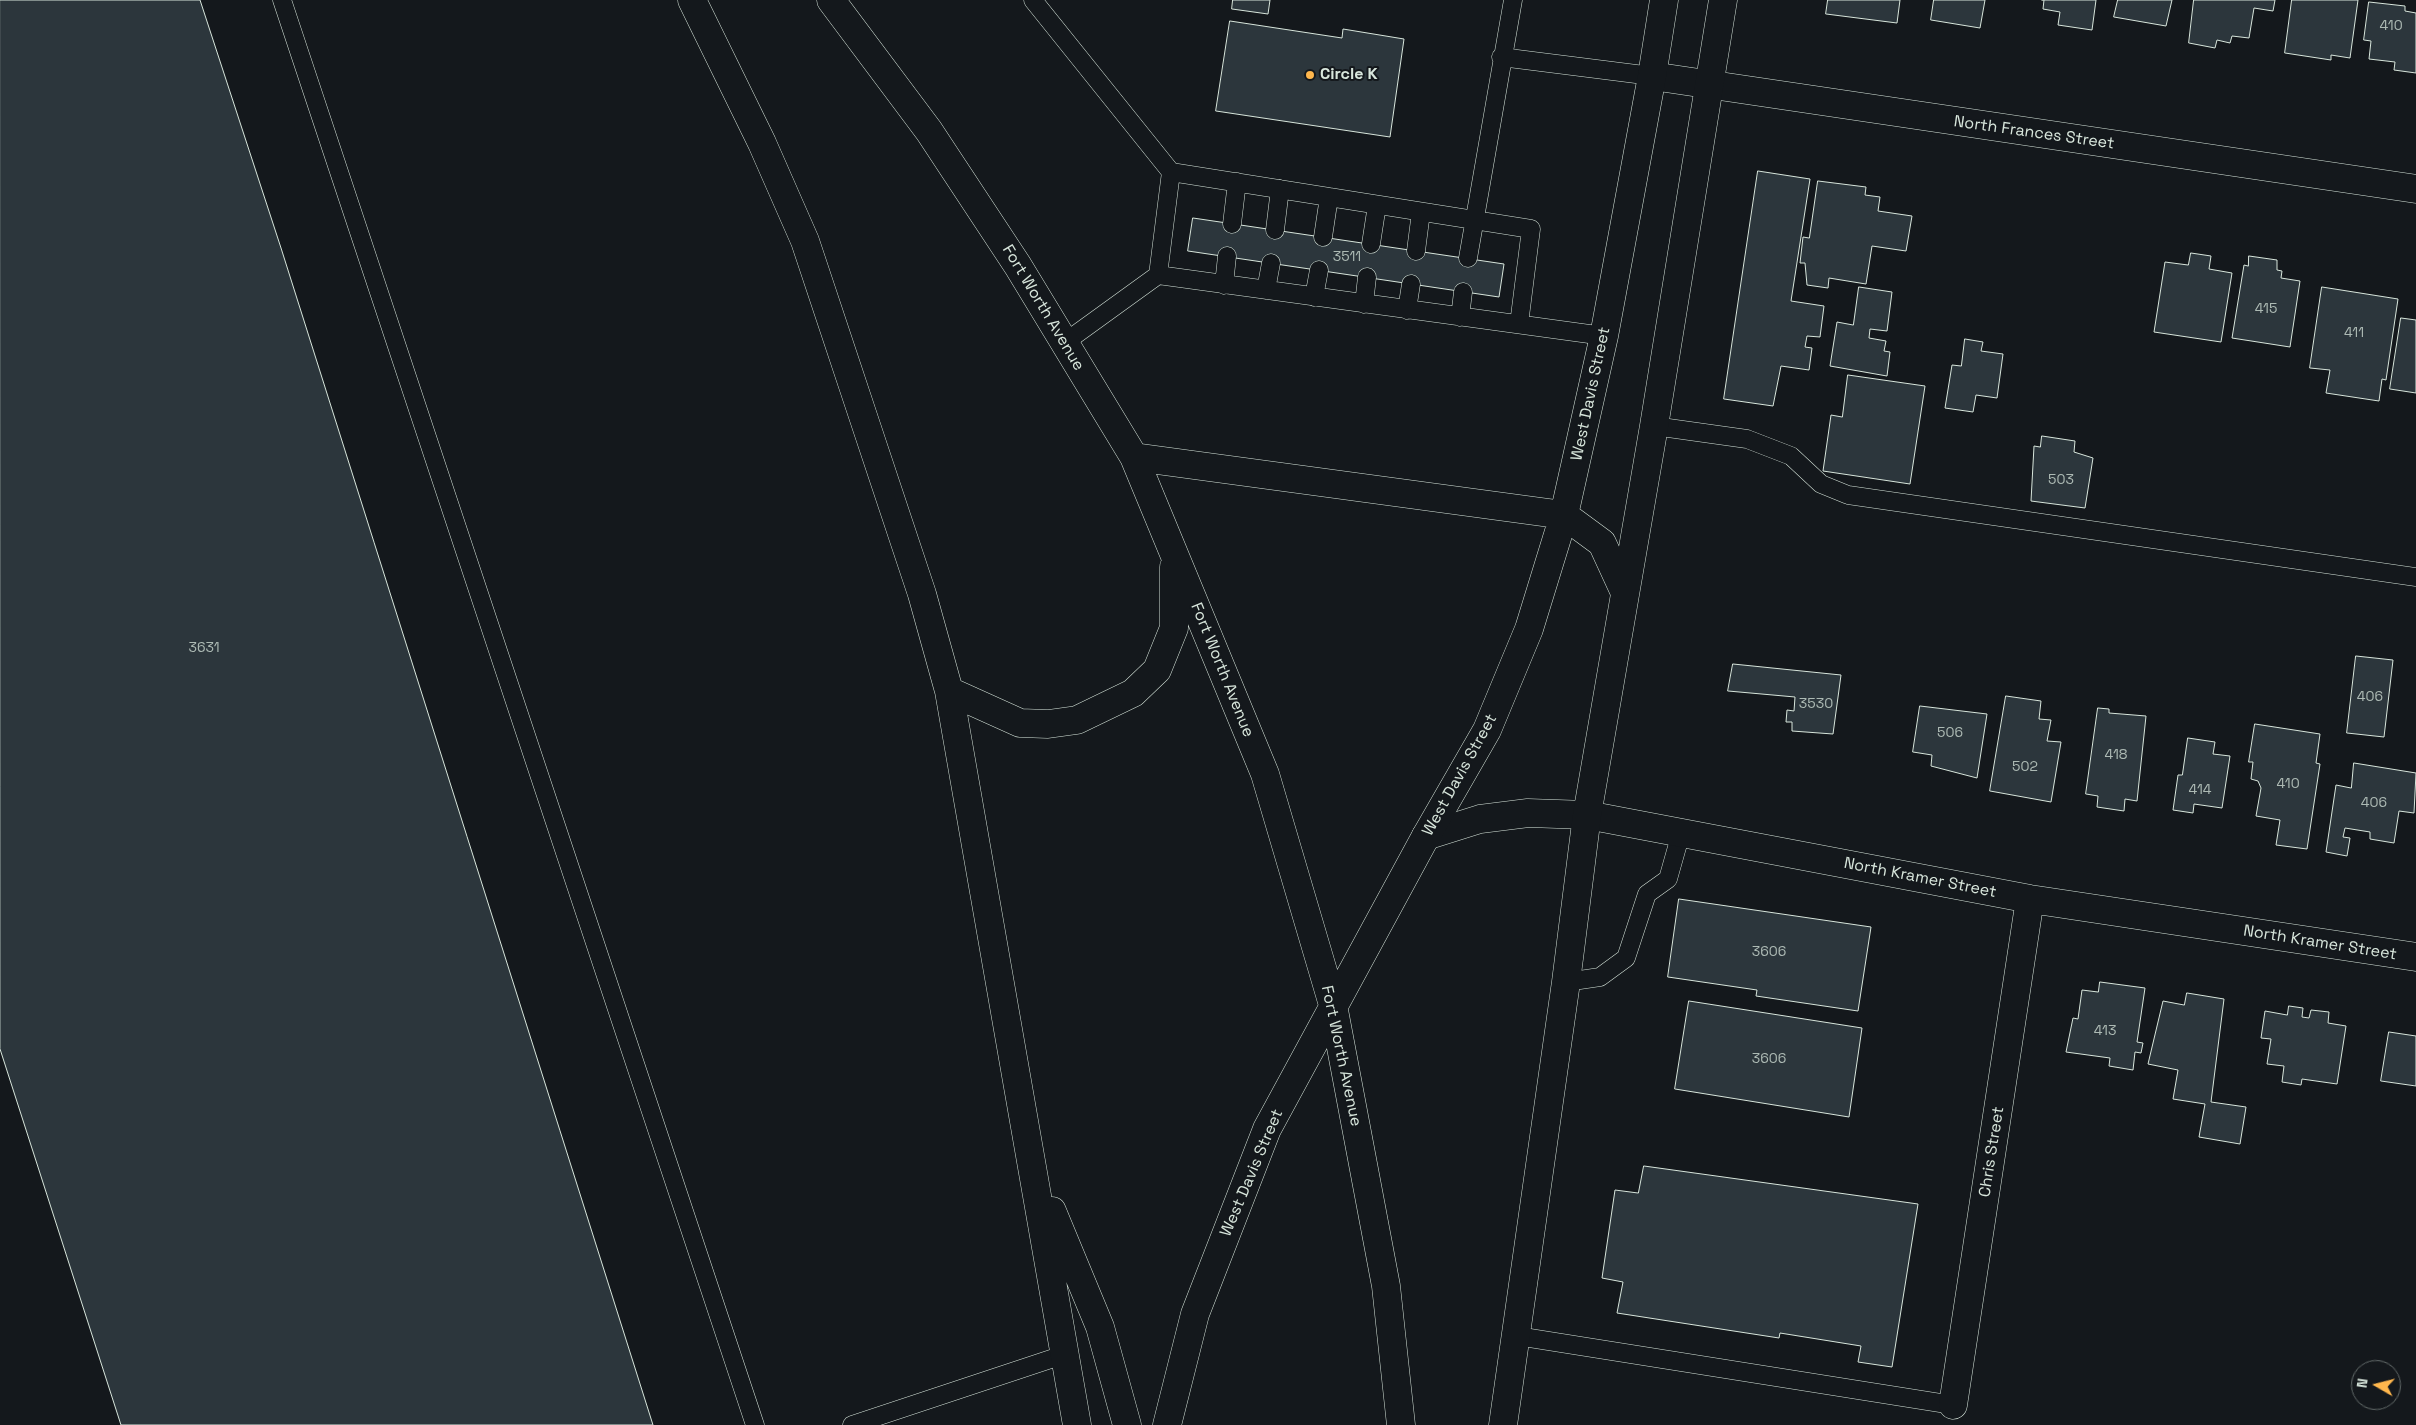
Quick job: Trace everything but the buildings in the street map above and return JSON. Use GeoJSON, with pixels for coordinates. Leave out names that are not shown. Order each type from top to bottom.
{"type":"FeatureCollection","features":[{"type":"Feature","properties":{"kind":"main road"},"geometry":{"type":"LineString","coordinates":[[692,0],[762,143],[805,241],[922,594],[949,691],[1077,1425]]}},
{"type":"Feature","properties":{"kind":"main road","name":"Fort Worth Avenue"},"geometry":{"type":"LineString","coordinates":[[832,0],[929,131],[1018,266],[1134,457],[1265,774],[1333,1005],[1386,1286],[1401,1425]]}},
{"type":"Feature","properties":{"kind":"main road","name":"West Davis Street"},"geometry":{"type":"LineString","coordinates":[[1168,1425],[1195,1314],[1263,1138],[1333,1005],[1487,730],[1529,629],[1564,515],[1604,336],[1652,76],[1664,0]]}},
{"type":"Feature","properties":{"kind":"main road"},"geometry":{"type":"LineString","coordinates":[[1503,1425],[1566,982],[1587,815],[1654,426],[1724,0]]}},
{"type":"Feature","properties":{"kind":"main road","name":"North Frances Street"},"geometry":{"type":"LineString","coordinates":[[1652,76],[2416,189]]}},
{"type":"Feature","properties":{"kind":"main road"},"geometry":{"type":"LineString","coordinates":[[1134,457],[1564,515],[1602,543],[1625,594]]}},
{"type":"Feature","properties":{"kind":"main road"},"geometry":{"type":"LineString","coordinates":[[949,691],[1020,723],[1048,724],[1077,720],[1134,693],[1157,670],[1174,628],[1174,553]]}},
{"type":"Feature","properties":{"kind":"main road","name":"North Kramer Street"},"geometry":{"type":"LineString","coordinates":[[1426,836],[1480,819],[1528,812],[1587,815],[2030,899],[2416,957]]}},
{"type":"Feature","properties":{"kind":"main road","name":"Chris Street"},"geometry":{"type":"LineString","coordinates":[[1953,1405],[2030,899]]}},
{"type":"Feature","properties":{"kind":"main road"},"geometry":{"type":"LineString","coordinates":[[1032,1161],[1100,1327],[1127,1425]]}},
{"type":"Feature","properties":{"kind":"lane"},"geometry":{"type":"LineString","coordinates":[[282,0],[755,1425]]}},
{"type":"Feature","properties":{"kind":"lane"},"geometry":{"type":"LineString","coordinates":[[1033,0],[1171,172],[1531,229],[1519,324]]}},
{"type":"Feature","properties":{"kind":"lane"},"geometry":{"type":"LineString","coordinates":[[1468,258],[1513,0]]}},
{"type":"Feature","properties":{"kind":"lane"},"geometry":{"type":"LineString","coordinates":[[1502,57],[1652,76]]}},
{"type":"Feature","properties":{"kind":"lane"},"geometry":{"type":"LineString","coordinates":[[1158,275],[1171,172]]}},
{"type":"Feature","properties":{"kind":"lane"},"geometry":{"type":"LineString","coordinates":[[1232,224],[1238,182]]}},
{"type":"Feature","properties":{"kind":"lane"},"geometry":{"type":"LineString","coordinates":[[1275,230],[1280,189]]}},
{"type":"Feature","properties":{"kind":"lane"},"geometry":{"type":"LineString","coordinates":[[1323,237],[1329,197]]}},
{"type":"Feature","properties":{"kind":"lane"},"geometry":{"type":"LineString","coordinates":[[1371,244],[1377,205]]}},
{"type":"Feature","properties":{"kind":"lane"},"geometry":{"type":"LineString","coordinates":[[1416,251],[1421,212]]}},
{"type":"Feature","properties":{"kind":"lane"},"geometry":{"type":"LineString","coordinates":[[1224,285],[1227,256]]}},
{"type":"Feature","properties":{"kind":"lane"},"geometry":{"type":"LineString","coordinates":[[1266,290],[1271,263]]}},
{"type":"Feature","properties":{"kind":"lane"},"geometry":{"type":"LineString","coordinates":[[1314,297],[1319,270]]}},
{"type":"Feature","properties":{"kind":"lane"},"geometry":{"type":"LineString","coordinates":[[1064,343],[1158,275],[1604,336]]}},
{"type":"Feature","properties":{"kind":"lane"},"geometry":{"type":"LineString","coordinates":[[1364,304],[1367,277]]}},
{"type":"Feature","properties":{"kind":"lane"},"geometry":{"type":"LineString","coordinates":[[1407,310],[1411,284]]}},
{"type":"Feature","properties":{"kind":"lane"},"geometry":{"type":"LineString","coordinates":[[1460,317],[1463,292]]}},
{"type":"Feature","properties":{"kind":"lane"},"geometry":{"type":"LineString","coordinates":[[1654,426],[1746,439],[1791,456],[1821,484],[1848,496],[2416,577]]}},
{"type":"Feature","properties":{"kind":"lane"},"geometry":{"type":"LineString","coordinates":[[1566,982],[1600,977],[1626,958],[1647,894],[1668,878],[1681,833]]}},
{"type":"Feature","properties":{"kind":"lane"},"geometry":{"type":"LineString","coordinates":[[1516,1336],[1953,1405]]}},
{"type":"Feature","properties":{"kind":"lane"},"geometry":{"type":"LineString","coordinates":[[852,1425],[1066,1354]]}},
{"type":"Feature","properties":{"kind":"place","name":"Circle K"},"geometry":{"type":"Point","coordinates":[1310,75]}}]}
